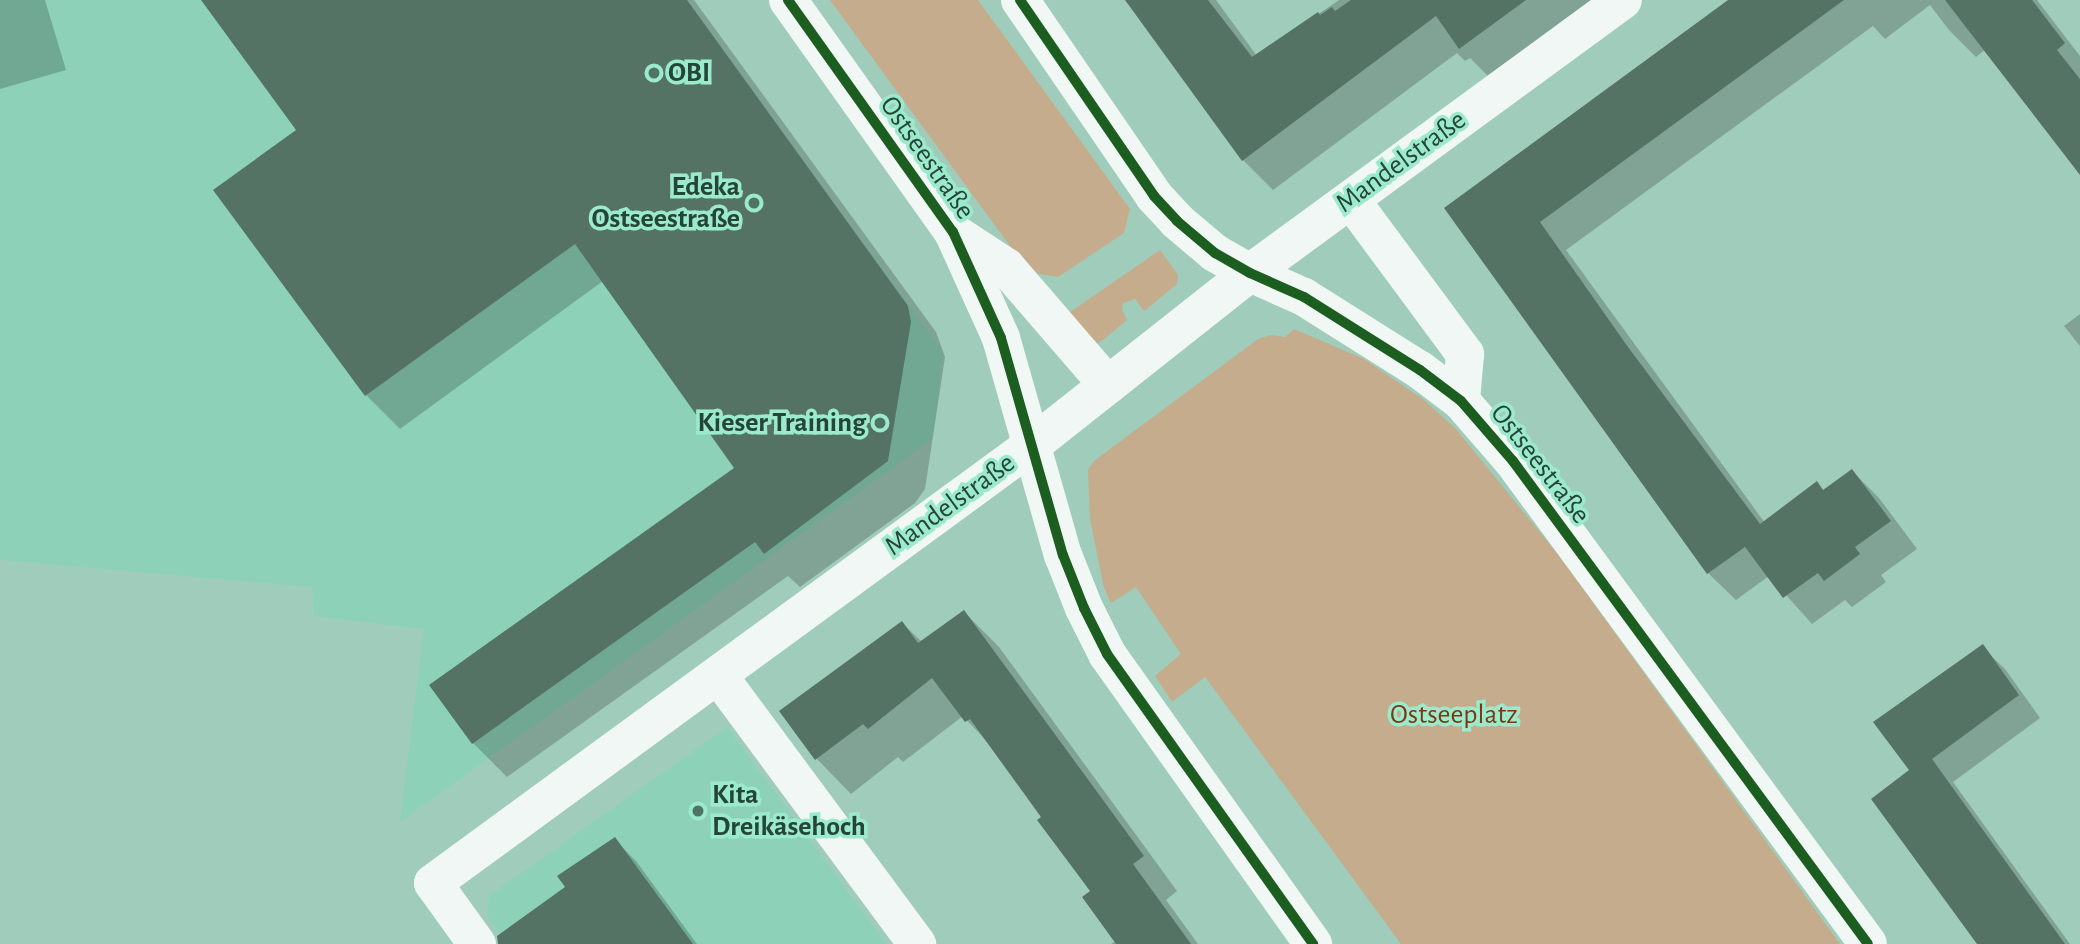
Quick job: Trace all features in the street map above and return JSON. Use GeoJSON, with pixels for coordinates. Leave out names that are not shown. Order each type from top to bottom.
{"type":"FeatureCollection","features":[{"type":"Feature","properties":{"kind":"main road","name":"Ostseestraße"},"geometry":{"type":"LineString","coordinates":[[788,0],[953,232],[1001,338],[1063,555],[1084,608],[1107,654],[1313,944]]}},
{"type":"Feature","properties":{"kind":"main road","name":"Ostseestraße"},"geometry":{"type":"LineString","coordinates":[[1020,0],[1154,196],[1216,253],[1250,273],[1304,297],[1420,370],[1461,401],[1513,461],[1868,944]]}},
{"type":"Feature","properties":{"kind":"main road","name":"Mandelstraße"},"geometry":{"type":"LineString","coordinates":[[477,944],[433,883],[1032,445],[1250,273],[1623,0]]}},
{"type":"Feature","properties":{"kind":"main road"},"geometry":{"type":"LineString","coordinates":[[1351,200],[1465,354],[1461,401]]}},
{"type":"Feature","properties":{"kind":"main road"},"geometry":{"type":"LineString","coordinates":[[953,232],[1006,267],[1108,385]]}},
{"type":"Feature","properties":{"kind":"main road"},"geometry":{"type":"LineString","coordinates":[[718,675],[917,944]]}},
{"type":"Feature","properties":{"kind":"shaded area"},"geometry":{"type":"Polygon","coordinates":[[[0,0],[687,0],[943,352],[933,439],[400,822],[424,629],[314,616],[312,587],[0,560],[0,0]]]}},
{"type":"Feature","properties":{"kind":"shaded area","name":"Kita Dreikäsehoch"},"geometry":{"type":"Polygon","coordinates":[[[727,727],[886,944],[508,944],[487,916],[489,896],[727,727]]]}},
{"type":"Feature","properties":{"kind":"green space"},"geometry":{"type":"Polygon","coordinates":[[[830,0],[978,0],[1130,209],[1124,233],[1058,277],[1029,272],[830,0]]]}},
{"type":"Feature","properties":{"kind":"green space"},"geometry":{"type":"Polygon","coordinates":[[[1160,250],[1178,275],[1177,284],[1144,311],[1135,299],[1123,303],[1122,310],[1127,320],[1103,340],[1093,346],[1063,317],[1160,250]]]}},
{"type":"Feature","properties":{"kind":"green space","name":"Ostseeplatz"},"geometry":{"type":"Polygon","coordinates":[[[1294,329],[1364,359],[1424,400],[1456,429],[1560,557],[1840,944],[1401,944],[1205,677],[1172,702],[1155,676],[1181,654],[1136,587],[1111,603],[1104,588],[1090,519],[1088,470],[1094,461],[1258,339],[1271,335],[1285,337],[1294,329]]]}},
{"type":"Feature","properties":{"kind":"building"},"geometry":{"type":"Polygon","coordinates":[[[201,0],[687,0],[908,306],[911,322],[888,461],[764,554],[755,542],[472,744],[429,685],[734,468],[575,244],[365,396],[213,190],[296,130],[201,0]]]}},
{"type":"Feature","properties":{"kind":"building"},"geometry":{"type":"Polygon","coordinates":[[[1125,0],[1208,0],[1252,57],[1318,12],[1320,15],[1332,7],[1335,11],[1351,0],[1526,0],[1459,49],[1436,16],[1242,161],[1125,0]]]}},
{"type":"Feature","properties":{"kind":"building"},"geometry":{"type":"Polygon","coordinates":[[[1728,0],[1844,0],[1540,222],[1628,347],[1760,524],[1817,481],[1823,490],[1852,469],[1891,521],[1855,547],[1860,554],[1824,581],[1818,573],[1783,598],[1745,547],[1707,574],[1444,208],[1728,0]]]}},
{"type":"Feature","properties":{"kind":"building"},"geometry":{"type":"Polygon","coordinates":[[[1945,0],[2032,0],[2065,43],[2057,50],[2080,79],[2080,175],[1945,0]]]}},
{"type":"Feature","properties":{"kind":"building"},"geometry":{"type":"Polygon","coordinates":[[[964,610],[1144,856],[1133,864],[1191,944],[1116,944],[1082,897],[1090,891],[1037,820],[1041,817],[970,719],[965,722],[932,678],[868,729],[863,724],[815,760],[779,711],[902,621],[918,643],[964,610]]]}},
{"type":"Feature","properties":{"kind":"building"},"geometry":{"type":"Polygon","coordinates":[[[1983,644],[2019,695],[1932,759],[2065,944],[1977,944],[1871,799],[1909,770],[1873,722],[1983,644]]]}},
{"type":"Feature","properties":{"kind":"building"},"geometry":{"type":"Polygon","coordinates":[[[615,837],[693,944],[498,944],[497,936],[565,887],[557,876],[615,837]]]}},
{"type":"Feature","properties":{"kind":"cycle path"},"geometry":{"type":"LineString","coordinates":[[788,0],[953,232],[1001,338],[1063,555],[1084,608],[1107,654],[1313,944]]}},
{"type":"Feature","properties":{"kind":"cycle path"},"geometry":{"type":"LineString","coordinates":[[1020,0],[1154,196],[1177,221],[1215,253],[1250,273],[1304,297],[1420,370],[1461,401],[1513,461],[1868,944]]}},
{"type":"Feature","properties":{"kind":"place","name":"OBI"},"geometry":{"type":"Point","coordinates":[654,73]}},
{"type":"Feature","properties":{"kind":"place","name":"Edeka Ostseestraße"},"geometry":{"type":"Point","coordinates":[754,203]}},
{"type":"Feature","properties":{"kind":"place","name":"Kieser Training"},"geometry":{"type":"Point","coordinates":[880,423]}},
{"type":"Feature","properties":{"kind":"place","name":"Kita Dreikäsehoch"},"geometry":{"type":"Point","coordinates":[698,811]}}]}
